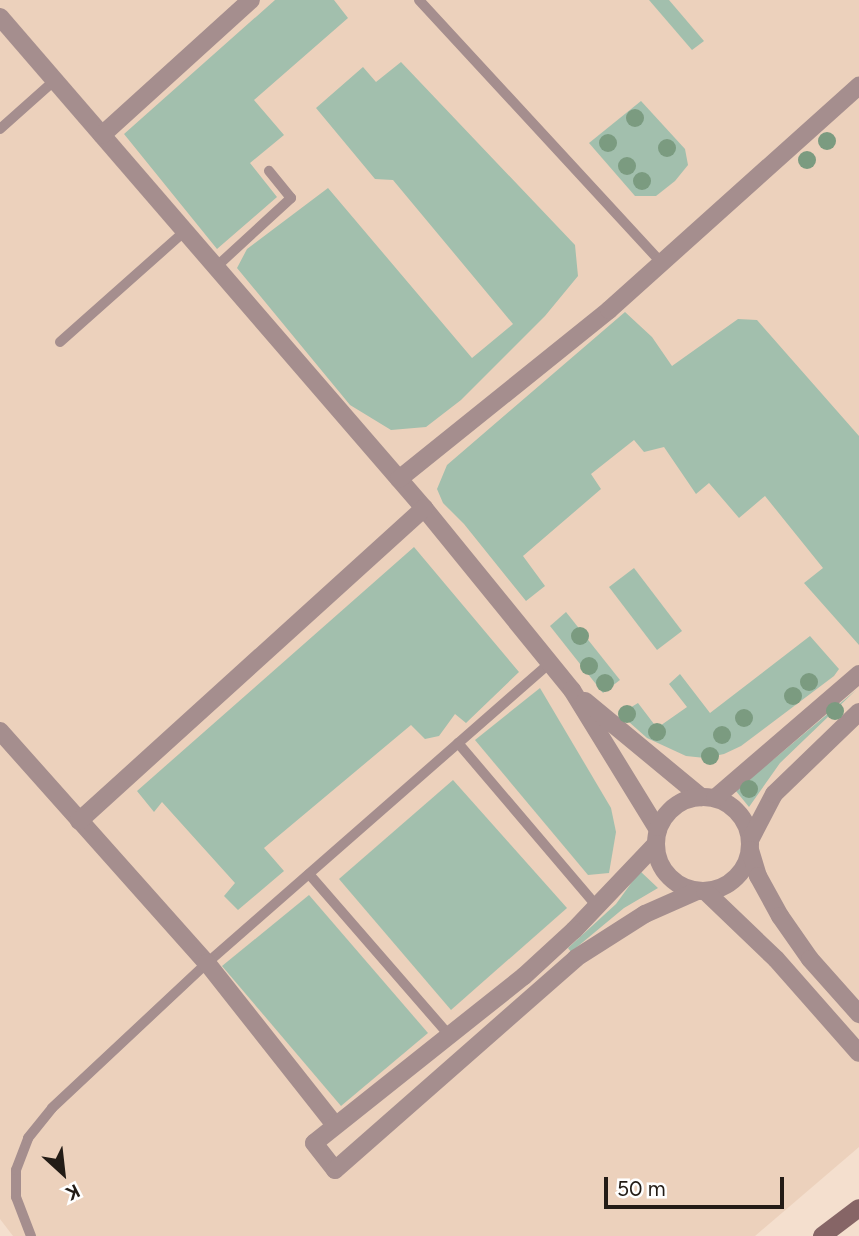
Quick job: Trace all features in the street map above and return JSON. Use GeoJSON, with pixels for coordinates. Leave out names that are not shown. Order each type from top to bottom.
{"type":"FeatureCollection","features":[{"type":"Feature","properties":{"kind":"street"},"geometry":{"type":"LineString","coordinates":[[102,135],[251,0]]}},
{"type":"Feature","properties":{"kind":"street"},"geometry":{"type":"LineString","coordinates":[[0,17],[424,508],[572,690],[657,837],[659,861],[668,875],[681,885],[701,891],[776,959],[859,1053]]}},
{"type":"Feature","properties":{"kind":"street"},"geometry":{"type":"LineString","coordinates":[[399,480],[609,310],[859,86]]}},
{"type":"Feature","properties":{"kind":"street"},"geometry":{"type":"LineString","coordinates":[[79,821],[424,508]]}},
{"type":"Feature","properties":{"kind":"street"},"geometry":{"type":"LineString","coordinates":[[859,674],[708,798],[674,807],[657,837],[574,930],[524,976],[314,1143],[335,1170],[576,958],[645,914],[701,891],[721,887],[735,879],[745,866],[750,845],[774,794],[859,712]]}},
{"type":"Feature","properties":{"kind":"street"},"geometry":{"type":"LineString","coordinates":[[572,690],[708,798],[735,809],[748,828],[758,876],[780,916],[810,959],[859,1014]]}},
{"type":"Feature","properties":{"kind":"street"},"geometry":{"type":"LineString","coordinates":[[0,731],[207,963],[335,1125]]}},
{"type":"Feature","properties":{"kind":"street"},"geometry":{"type":"LineString","coordinates":[[822,1236],[859,1208]]}},
{"type":"Feature","properties":{"kind":"lane"},"geometry":{"type":"LineString","coordinates":[[419,0],[662,263]]}},
{"type":"Feature","properties":{"kind":"lane"},"geometry":{"type":"LineString","coordinates":[[0,129],[55,80]]}},
{"type":"Feature","properties":{"kind":"lane"},"geometry":{"type":"LineString","coordinates":[[216,267],[291,198],[269,171]]}},
{"type":"Feature","properties":{"kind":"lane"},"geometry":{"type":"LineString","coordinates":[[60,342],[185,231]]}},
{"type":"Feature","properties":{"kind":"lane"},"geometry":{"type":"LineString","coordinates":[[31,1236],[16,1197],[16,1170],[29,1138],[52,1108],[207,963],[550,663]]}},
{"type":"Feature","properties":{"kind":"lane"},"geometry":{"type":"LineString","coordinates":[[458,743],[596,905]]}},
{"type":"Feature","properties":{"kind":"lane"},"geometry":{"type":"LineString","coordinates":[[309,874],[449,1035]]}},
{"type":"Feature","properties":{"kind":"shaded area"},"geometry":{"type":"Polygon","coordinates":[[[0,0],[859,0],[859,1147],[755,1236],[13,1236],[0,1219],[0,0]]]}},
{"type":"Feature","properties":{"kind":"green space"},"geometry":{"type":"Polygon","coordinates":[[[275,0],[334,0],[348,18],[254,100],[284,135],[250,163],[277,197],[217,249],[124,134],[275,0]]]}},
{"type":"Feature","properties":{"kind":"green space"},"geometry":{"type":"Polygon","coordinates":[[[649,0],[669,0],[704,41],[692,50],[649,0]]]}},
{"type":"Feature","properties":{"kind":"green space"},"geometry":{"type":"Polygon","coordinates":[[[401,62],[575,245],[578,276],[545,316],[461,400],[426,427],[391,430],[350,405],[237,268],[247,249],[328,188],[472,358],[513,324],[393,180],[375,179],[316,108],[363,67],[376,82],[401,62]]]}},
{"type":"Feature","properties":{"kind":"green space"},"geometry":{"type":"Polygon","coordinates":[[[641,101],[685,149],[688,165],[675,181],[656,196],[635,196],[589,143],[641,101]]]}},
{"type":"Feature","properties":{"kind":"green space"},"geometry":{"type":"Polygon","coordinates":[[[625,312],[652,337],[672,366],[738,319],[757,320],[859,436],[859,645],[804,583],[823,568],[765,496],[739,518],[709,483],[696,494],[664,447],[644,452],[634,440],[591,474],[601,489],[523,556],[545,586],[526,601],[464,524],[443,503],[437,489],[447,465],[625,312]]]}},
{"type":"Feature","properties":{"kind":"green space"},"geometry":{"type":"Polygon","coordinates":[[[414,547],[519,672],[466,723],[455,714],[439,736],[425,739],[411,725],[264,848],[284,871],[238,910],[224,896],[235,883],[162,802],[154,812],[137,791],[414,547]]]}},
{"type":"Feature","properties":{"kind":"green space"},"geometry":{"type":"Polygon","coordinates":[[[634,568],[682,631],[657,650],[609,587],[634,568]]]}},
{"type":"Feature","properties":{"kind":"green space"},"geometry":{"type":"Polygon","coordinates":[[[566,612],[620,680],[603,693],[550,626],[566,612]]]}},
{"type":"Feature","properties":{"kind":"green space"},"geometry":{"type":"Polygon","coordinates":[[[810,636],[839,669],[834,676],[741,746],[724,754],[705,758],[686,756],[647,738],[620,714],[638,703],[657,728],[687,707],[669,684],[680,674],[710,713],[810,636]]]}},
{"type":"Feature","properties":{"kind":"green space"},"geometry":{"type":"Polygon","coordinates":[[[540,688],[611,808],[616,832],[609,873],[588,875],[475,740],[540,688]]]}},
{"type":"Feature","properties":{"kind":"green space"},"geometry":{"type":"Polygon","coordinates":[[[856,690],[780,763],[749,807],[731,785],[774,759],[856,690]]]}},
{"type":"Feature","properties":{"kind":"green space"},"geometry":{"type":"Polygon","coordinates":[[[453,780],[567,908],[451,1010],[339,879],[453,780]]]}},
{"type":"Feature","properties":{"kind":"green space"},"geometry":{"type":"Polygon","coordinates":[[[640,871],[658,888],[624,908],[571,952],[568,948],[616,904],[640,871]]]}},
{"type":"Feature","properties":{"kind":"green space"},"geometry":{"type":"Polygon","coordinates":[[[309,895],[428,1033],[341,1106],[222,966],[309,895]]]}}]}
